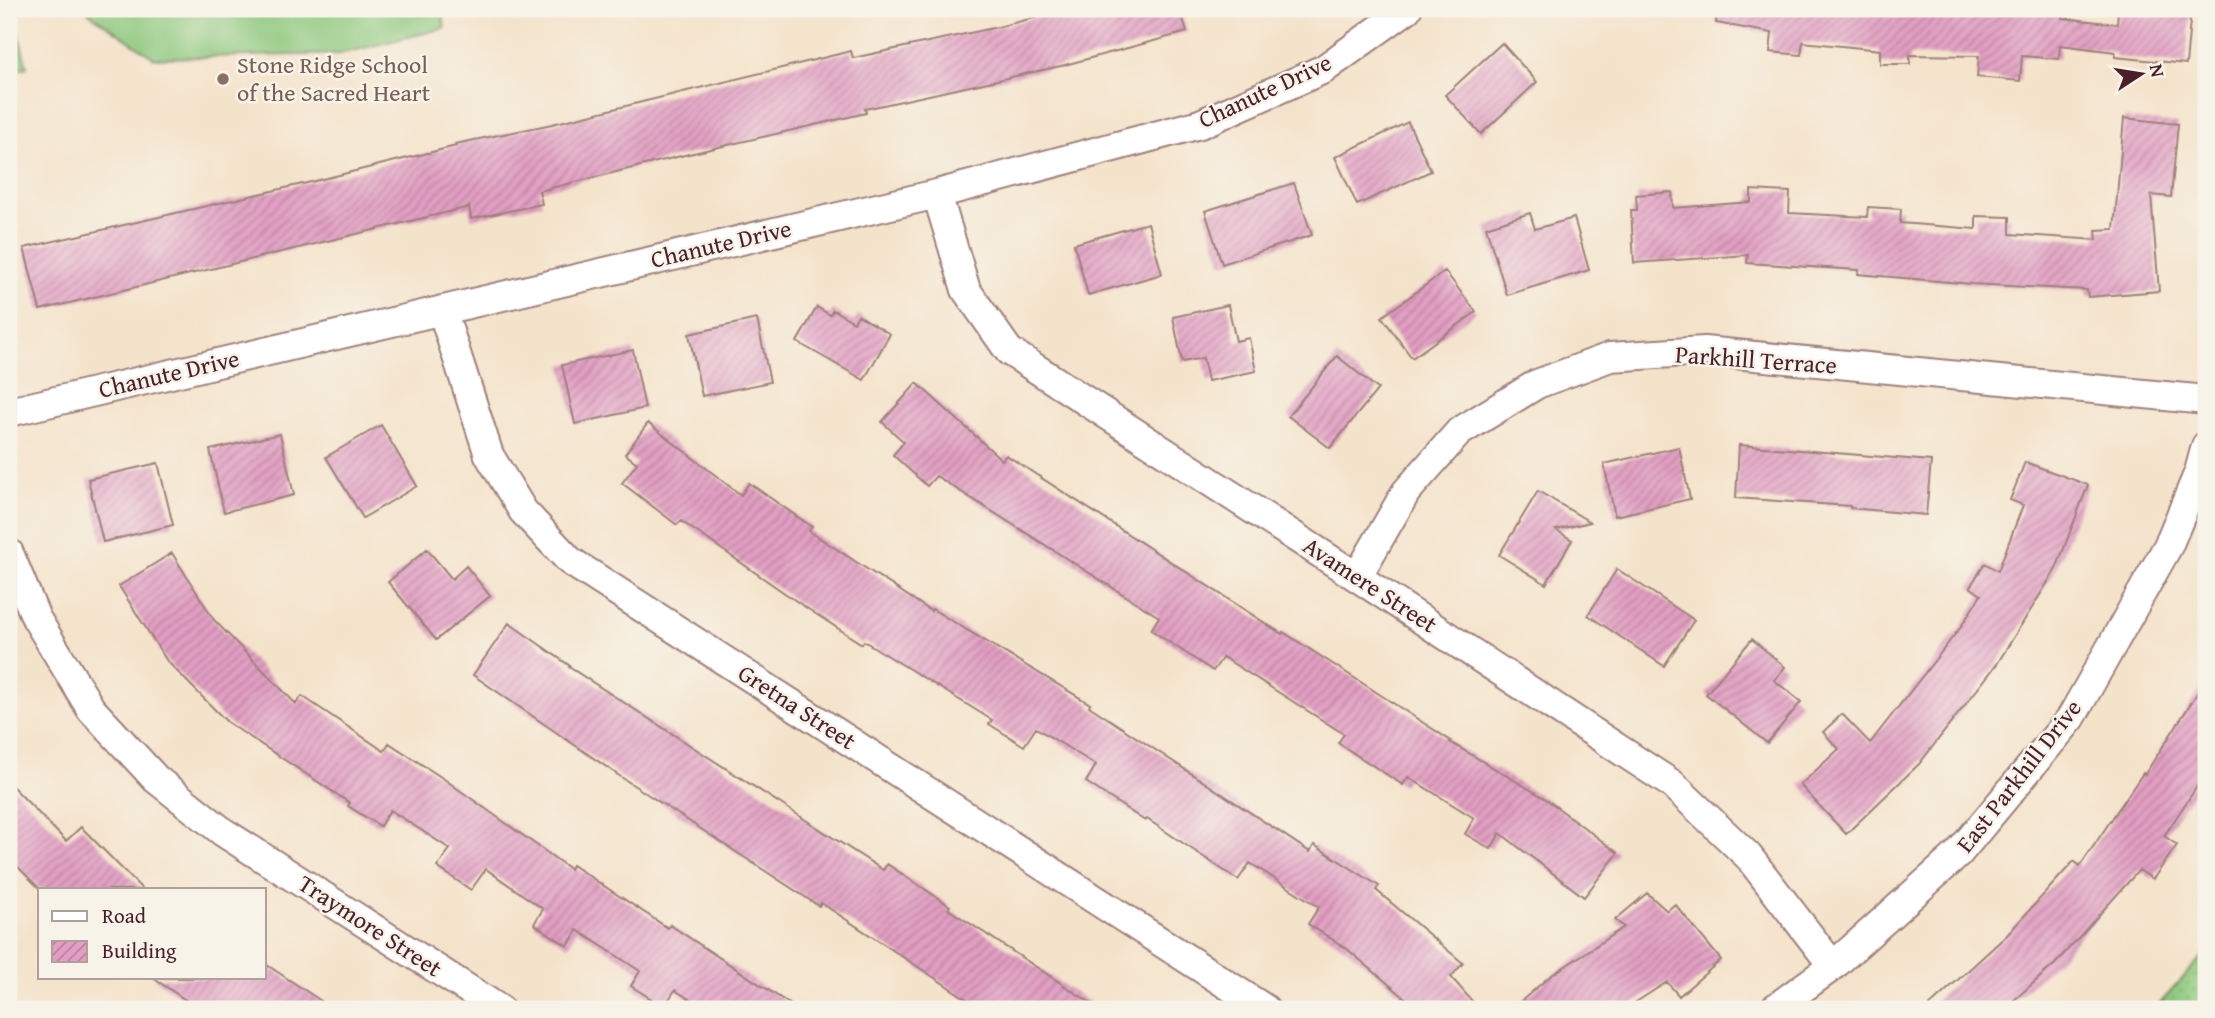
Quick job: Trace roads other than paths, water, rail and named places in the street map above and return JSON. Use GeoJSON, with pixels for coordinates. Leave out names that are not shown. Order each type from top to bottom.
{"type":"FeatureCollection","features":[{"type":"Feature","properties":{"kind":"street","name":"Chanute Drive"},"geometry":{"type":"LineString","coordinates":[[9,412],[937,194],[1200,124],[1324,69],[1407,9]]}},
{"type":"Feature","properties":{"kind":"street","name":"Avamere Street"},"geometry":{"type":"LineString","coordinates":[[937,194],[966,290],[1009,351],[1672,784],[1748,856],[1833,965]]}},
{"type":"Feature","properties":{"kind":"street","name":"Gretna Street"},"geometry":{"type":"LineString","coordinates":[[442,310],[489,455],[523,511],[570,561],[1265,1009]]}},
{"type":"Feature","properties":{"kind":"street","name":"Parkhill Terrace"},"geometry":{"type":"LineString","coordinates":[[1357,577],[1406,492],[1459,432],[1537,384],[1611,357],[1704,351],[2206,400]]}},
{"type":"Feature","properties":{"kind":"street","name":"East Parkhill Drive"},"geometry":{"type":"LineString","coordinates":[[1774,1009],[1833,965],[1958,854],[2071,718],[2168,546],[2199,472],[2206,446]]}},
{"type":"Feature","properties":{"kind":"street","name":"Traymore Street"},"geometry":{"type":"LineString","coordinates":[[9,553],[36,618],[91,709],[156,779],[223,832],[499,1009]]}},
{"type":"Feature","properties":{"kind":"place","name":"Stone Ridge School of the Sacred Heart"},"geometry":{"type":"Point","coordinates":[223,79]}}]}
